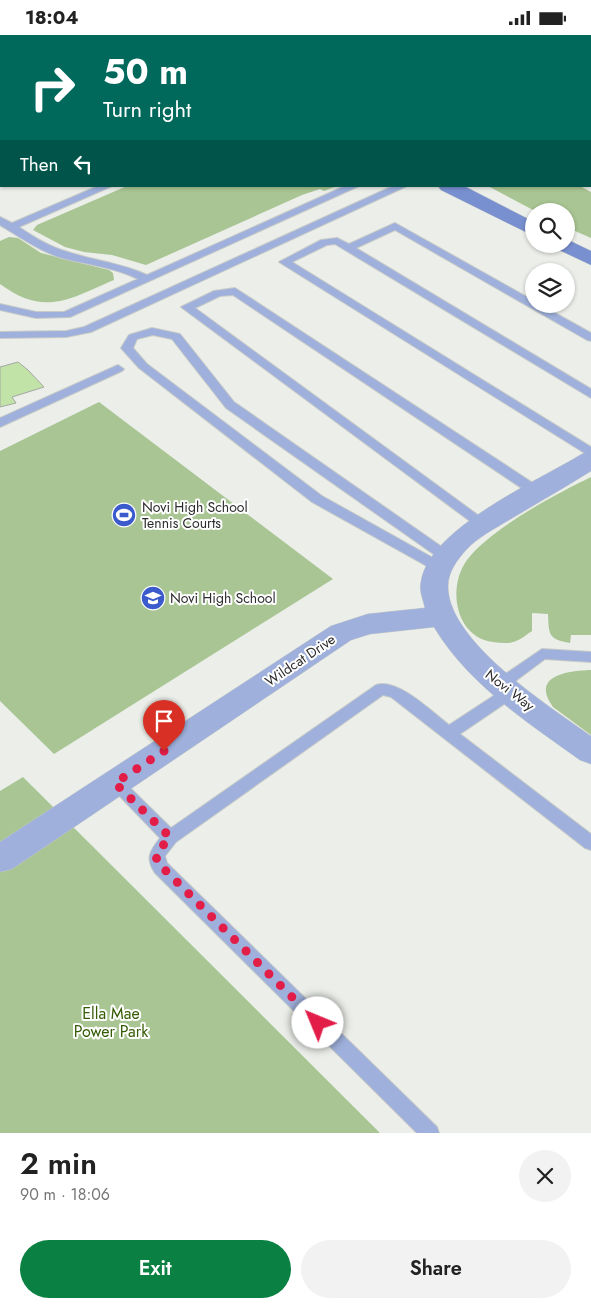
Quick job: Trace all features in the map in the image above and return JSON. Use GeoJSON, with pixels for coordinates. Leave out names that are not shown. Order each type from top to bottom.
{"type":"FeatureCollection","features":[{"type":"Feature","properties":{"kind":"main road"},"geometry":{"type":"LineString","coordinates":[[450,187],[525,225]]}},
{"type":"Feature","properties":{"kind":"main road"},"geometry":{"type":"LineString","coordinates":[[575,251],[591,259]]}},
{"type":"Feature","properties":{"kind":"street"},"geometry":{"type":"LineString","coordinates":[[441,616],[433,590],[443,562],[457,543],[483,524],[591,460]]}},
{"type":"Feature","properties":{"kind":"street","name":"Novi Way"},"geometry":{"type":"LineString","coordinates":[[441,616],[471,659],[505,689],[591,752]]}},
{"type":"Feature","properties":{"kind":"street","name":"Wildcat Drive"},"geometry":{"type":"LineString","coordinates":[[0,859],[341,633],[368,624],[441,616]]}},
{"type":"Feature","properties":{"kind":"lane"},"geometry":{"type":"LineString","coordinates":[[11,227],[105,187]]}},
{"type":"Feature","properties":{"kind":"lane"},"geometry":{"type":"LineString","coordinates":[[0,307],[36,315],[66,315],[352,187]]}},
{"type":"Feature","properties":{"kind":"lane"},"geometry":{"type":"LineString","coordinates":[[0,335],[66,334],[87,331],[400,187]]}},
{"type":"Feature","properties":{"kind":"lane"},"geometry":{"type":"LineString","coordinates":[[0,219],[39,245],[65,255],[124,268],[147,279]]}},
{"type":"Feature","properties":{"kind":"lane"},"geometry":{"type":"LineString","coordinates":[[348,248],[394,225],[591,338]]}},
{"type":"Feature","properties":{"kind":"lane"},"geometry":{"type":"LineString","coordinates":[[591,394],[337,241],[325,242],[284,262],[591,453]]}},
{"type":"Feature","properties":{"kind":"lane"},"geometry":{"type":"LineString","coordinates":[[483,524],[186,307],[218,293],[234,291],[537,492]]}},
{"type":"Feature","properties":{"kind":"lane"},"geometry":{"type":"LineString","coordinates":[[152,331],[176,336],[230,405],[443,562],[309,493],[143,366],[127,348],[134,337],[152,331]]}},
{"type":"Feature","properties":{"kind":"lane"},"geometry":{"type":"LineString","coordinates":[[0,423],[118,369]]}},
{"type":"Feature","properties":{"kind":"lane"},"geometry":{"type":"LineString","coordinates":[[449,733],[505,689],[542,654],[591,657]]}},
{"type":"Feature","properties":{"kind":"lane"},"geometry":{"type":"LineString","coordinates":[[430,1133],[161,868],[157,862],[156,854],[170,837],[381,689],[395,691],[591,843]]}},
{"type":"Feature","properties":{"kind":"lane"},"geometry":{"type":"LineString","coordinates":[[115,783],[170,837]]}},
{"type":"Feature","properties":{"kind":"green space"},"geometry":{"type":"Polygon","coordinates":[[[125,187],[334,187],[324,191],[320,189],[302,195],[146,265],[112,255],[84,252],[65,247],[33,230],[37,225],[125,187]]]}},
{"type":"Feature","properties":{"kind":"green space"},"geometry":{"type":"Polygon","coordinates":[[[490,187],[582,187],[591,192],[591,238],[575,231],[575,203],[525,203],[525,206],[490,187]]]}},
{"type":"Feature","properties":{"kind":"green space"},"geometry":{"type":"Polygon","coordinates":[[[9,237],[18,238],[41,253],[109,270],[113,273],[114,280],[70,298],[44,302],[30,300],[0,284],[0,241],[9,237]]]}},
{"type":"Feature","properties":{"kind":"green space","name":"Novi High School Tennis Courts"},"geometry":{"type":"Polygon","coordinates":[[[99,402],[333,579],[54,754],[0,701],[0,451],[99,402]]]}},
{"type":"Feature","properties":{"kind":"green space"},"geometry":{"type":"Polygon","coordinates":[[[591,477],[591,635],[571,635],[570,643],[557,640],[551,635],[548,614],[532,613],[532,631],[513,642],[493,642],[480,638],[470,631],[458,609],[456,596],[457,583],[467,560],[491,536],[524,513],[591,477]]]}},
{"type":"Feature","properties":{"kind":"green space"},"geometry":{"type":"Polygon","coordinates":[[[591,670],[591,735],[553,707],[547,696],[546,688],[549,681],[555,677],[572,672],[591,670]]]}},
{"type":"Feature","properties":{"kind":"green space","name":"Ella Mae Power Park"},"geometry":{"type":"Polygon","coordinates":[[[23,777],[380,1133],[0,1133],[0,791],[23,777]]]}},
{"type":"Feature","properties":{"kind":"building"},"geometry":{"type":"Polygon","coordinates":[[[18,362],[44,387],[12,397],[16,403],[0,407],[0,367],[18,362]]]}},
{"type":"Feature","properties":{"kind":"place","name":"Novi High School Tennis Courts"},"geometry":{"type":"Point","coordinates":[124,515]}},
{"type":"Feature","properties":{"kind":"place","name":"Novi High School"},"geometry":{"type":"Point","coordinates":[153,598]}},
{"type":"Feature","properties":{"kind":"route"},"geometry":{"type":"LineString","coordinates":[[164,751],[115,783],[170,837],[156,854],[157,862],[318,1023]]}}]}
